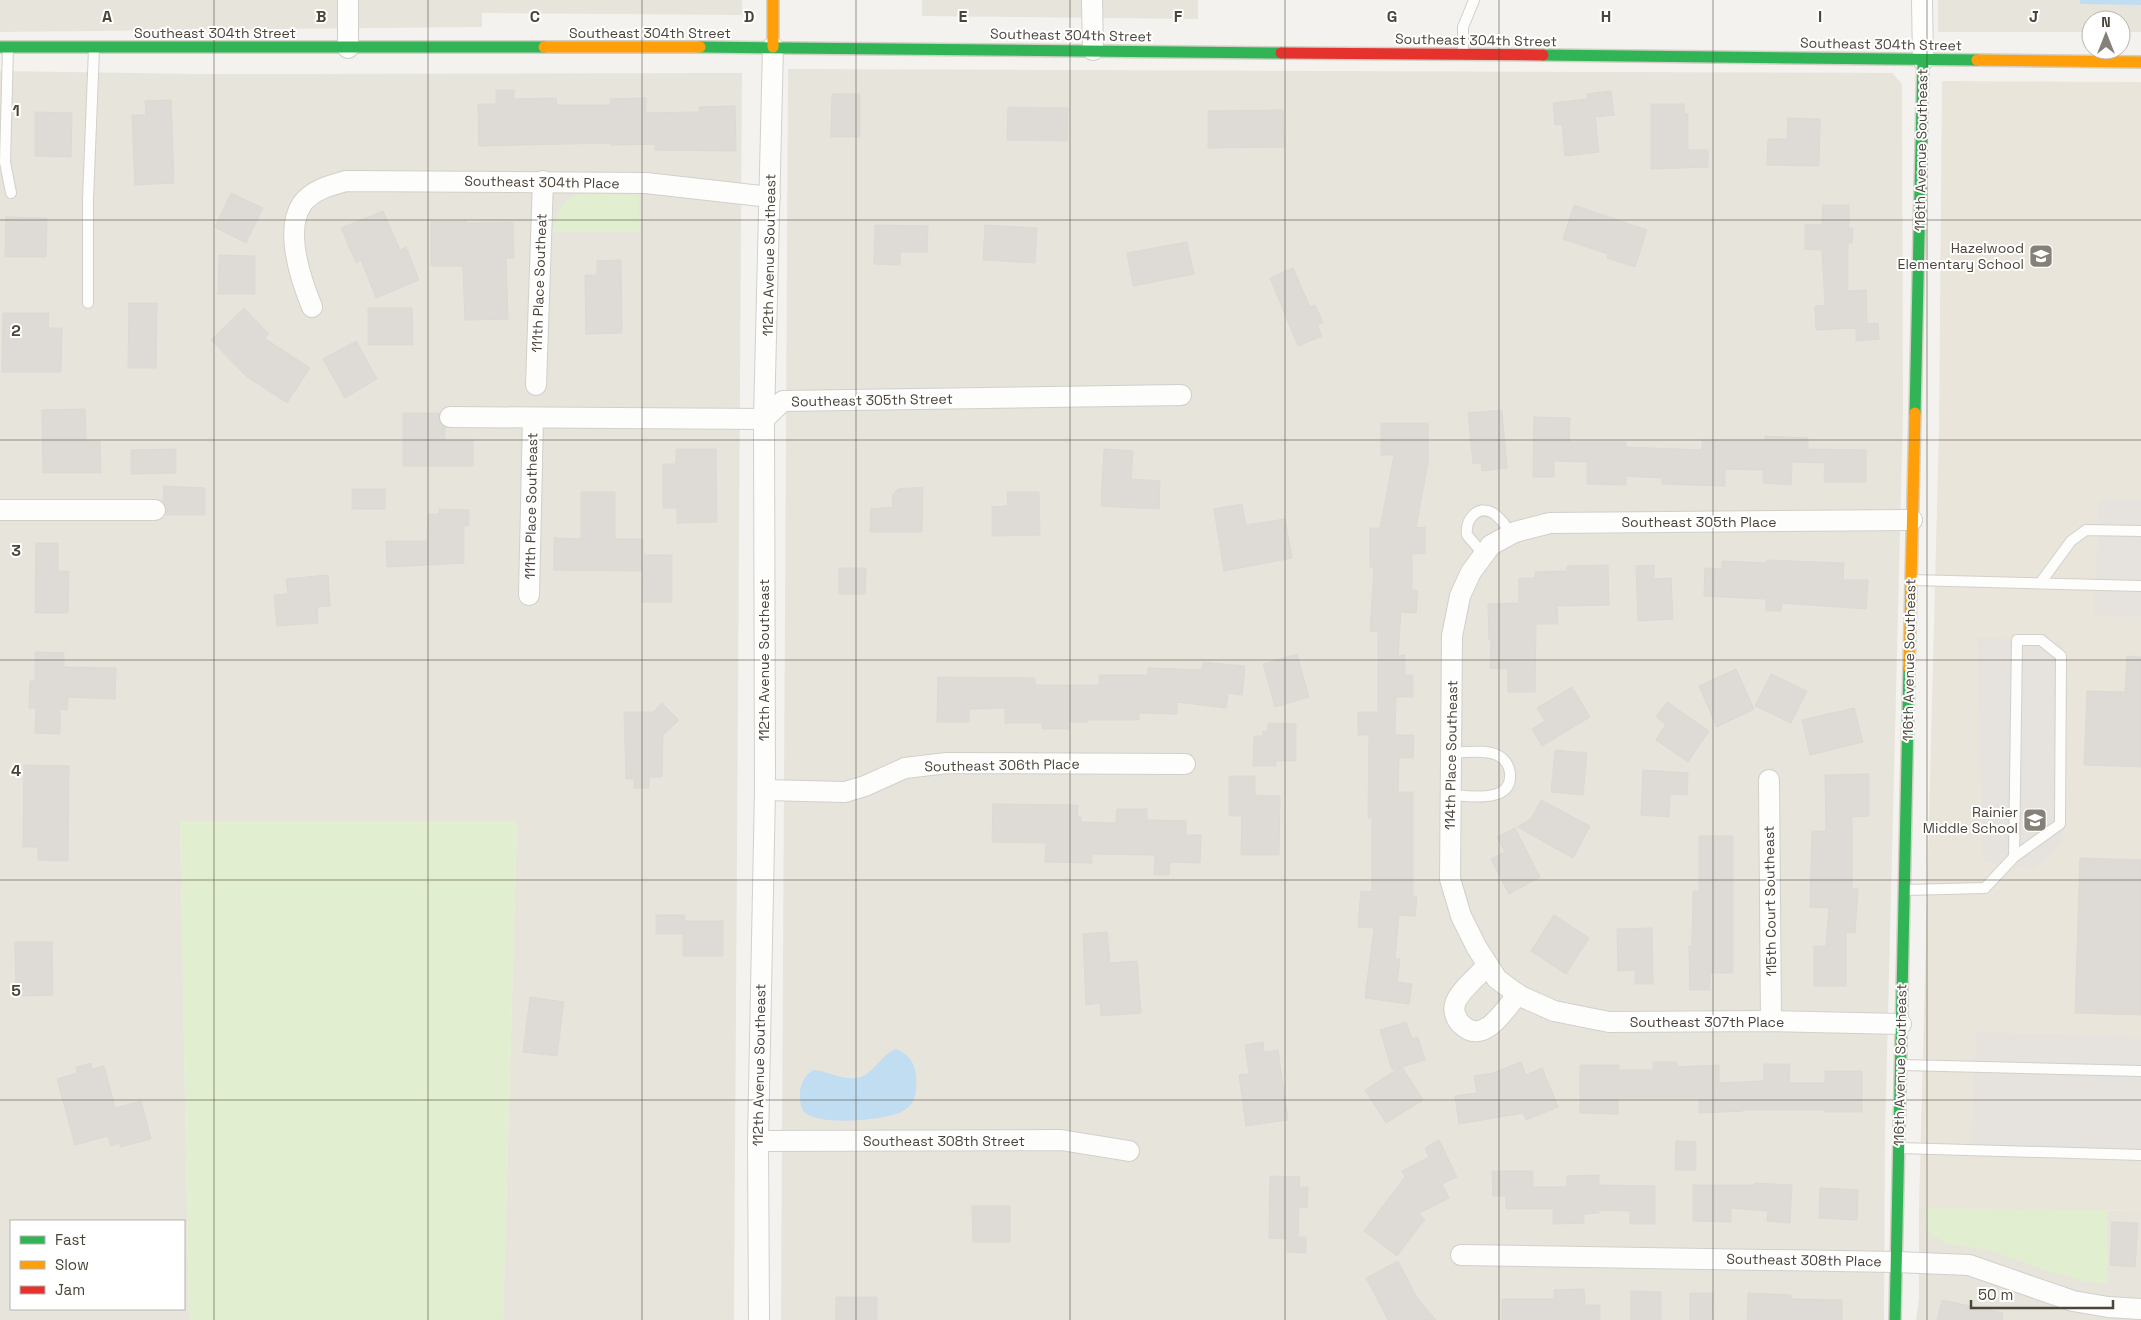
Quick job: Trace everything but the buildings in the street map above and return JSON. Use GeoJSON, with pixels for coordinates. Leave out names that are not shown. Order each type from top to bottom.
{"type":"FeatureCollection","features":[{"type":"Feature","properties":{"kind":"street"},"geometry":{"type":"LineString","coordinates":[[348,0],[348,48]]}},
{"type":"Feature","properties":{"kind":"street","name":"112th Avenue Southeast"},"geometry":{"type":"LineString","coordinates":[[759,1320],[758,1141],[764,790],[764,420],[773,0]]}},
{"type":"Feature","properties":{"kind":"street"},"geometry":{"type":"LineString","coordinates":[[1092,0],[1093,50]]}},
{"type":"Feature","properties":{"kind":"street","name":"116th Avenue Southeast"},"geometry":{"type":"LineString","coordinates":[[1895,1320],[1923,60],[1922,0]]}},
{"type":"Feature","properties":{"kind":"street","name":"Southeast 304th Street"},"geometry":{"type":"LineString","coordinates":[[4,47],[94,49],[773,47],[2141,62]]}},
{"type":"Feature","properties":{"kind":"street","name":"Southeast 304th Place"},"geometry":{"type":"LineString","coordinates":[[312,307],[299,274],[295,219],[302,204],[315,192],[346,181],[646,183],[770,197]]}},
{"type":"Feature","properties":{"kind":"street","name":"111th Place Southeat"},"geometry":{"type":"LineString","coordinates":[[536,385],[543,181]]}},
{"type":"Feature","properties":{"kind":"street","name":"Southeast 305th Street"},"geometry":{"type":"LineString","coordinates":[[764,420],[783,401],[1181,395]]}},
{"type":"Feature","properties":{"kind":"street"},"geometry":{"type":"LineString","coordinates":[[450,417],[764,420]]}},
{"type":"Feature","properties":{"kind":"street","name":"111th Place Southeast"},"geometry":{"type":"LineString","coordinates":[[529,595],[533,418]]}},
{"type":"Feature","properties":{"kind":"street"},"geometry":{"type":"LineString","coordinates":[[0,510],[155,510]]}},
{"type":"Feature","properties":{"kind":"street","name":"Southeast 305th Place"},"geometry":{"type":"LineString","coordinates":[[1487,550],[1512,534],[1550,523],[1912,520]]}},
{"type":"Feature","properties":{"kind":"street","name":"114th Place Southeast"},"geometry":{"type":"LineString","coordinates":[[1487,550],[1471,572],[1460,596],[1452,636],[1450,879],[1461,916],[1492,972]]}},
{"type":"Feature","properties":{"kind":"street","name":"Southeast 306th Place"},"geometry":{"type":"LineString","coordinates":[[764,790],[845,792],[865,786],[905,768],[947,763],[1185,764]]}},
{"type":"Feature","properties":{"kind":"street","name":"115th Court Southeast"},"geometry":{"type":"LineString","coordinates":[[1769,780],[1771,1021]]}},
{"type":"Feature","properties":{"kind":"street"},"geometry":{"type":"LineString","coordinates":[[1492,972],[1459,996],[1455,1004],[1455,1012],[1457,1021],[1463,1027],[1471,1031],[1488,1028],[1518,994]]}},
{"type":"Feature","properties":{"kind":"street","name":"Southeast 307th Place"},"geometry":{"type":"LineString","coordinates":[[1492,972],[1518,994],[1554,1011],[1609,1022],[1771,1021],[1901,1024]]}},
{"type":"Feature","properties":{"kind":"street","name":"Southeast 308th Street"},"geometry":{"type":"LineString","coordinates":[[758,1141],[1061,1140],[1129,1151]]}},
{"type":"Feature","properties":{"kind":"street","name":"Southeast 308th Place"},"geometry":{"type":"LineString","coordinates":[[1461,1255],[1896,1262],[1969,1265],[2073,1301],[2139,1313]]}},
{"type":"Feature","properties":{"kind":"lane"},"geometry":{"type":"LineString","coordinates":[[1462,55],[1463,27],[1474,0]]}},
{"type":"Feature","properties":{"kind":"lane"},"geometry":{"type":"LineString","coordinates":[[4,47],[5,162],[11,193]]}},
{"type":"Feature","properties":{"kind":"lane"},"geometry":{"type":"LineString","coordinates":[[88,303],[88,199],[94,49]]}},
{"type":"Feature","properties":{"kind":"lane"},"geometry":{"type":"LineString","coordinates":[[1487,550],[1467,535],[1468,521],[1477,512],[1491,512],[1512,534]]}},
{"type":"Feature","properties":{"kind":"lane"},"geometry":{"type":"LineString","coordinates":[[2041,582],[2071,541],[2086,530],[2141,531]]}},
{"type":"Feature","properties":{"kind":"lane"},"geometry":{"type":"LineString","coordinates":[[1911,580],[2141,586]]}},
{"type":"Feature","properties":{"kind":"lane"},"geometry":{"type":"LineString","coordinates":[[1904,890],[1985,888],[2014,857],[2060,824],[2061,656],[2041,640],[2017,640],[2014,857]]}},
{"type":"Feature","properties":{"kind":"lane"},"geometry":{"type":"LineString","coordinates":[[1451,752],[1497,754],[1504,759],[1509,767],[1510,775],[1504,790],[1496,795],[1451,795]]}},
{"type":"Feature","properties":{"kind":"lane"},"geometry":{"type":"LineString","coordinates":[[1900,1065],[2141,1071]]}},
{"type":"Feature","properties":{"kind":"lane"},"geometry":{"type":"LineString","coordinates":[[1899,1148],[2141,1155]]}},
{"type":"Feature","properties":{"kind":"shaded area"},"geometry":{"type":"Polygon","coordinates":[[[0,0],[742,0],[742,15],[482,13],[482,27],[0,32],[0,0]]]}},
{"type":"Feature","properties":{"kind":"shaded area"},"geometry":{"type":"Polygon","coordinates":[[[922,0],[1198,0],[1198,19],[922,16],[922,0]]]}},
{"type":"Feature","properties":{"kind":"shaded area"},"geometry":{"type":"Polygon","coordinates":[[[1938,0],[2141,0],[2141,32],[2131,32],[2131,10],[2081,10],[2081,32],[1938,32],[1938,0]]]}},
{"type":"Feature","properties":{"kind":"shaded area"},"geometry":{"type":"Polygon","coordinates":[[[788,69],[1892,73],[1902,84],[1903,412],[1885,1135],[1884,1320],[781,1320],[788,69]]]}},
{"type":"Feature","properties":{"kind":"shaded area"},"geometry":{"type":"Polygon","coordinates":[[[0,71],[199,74],[742,73],[734,1320],[503,1320],[517,821],[180,821],[189,1320],[0,1320],[0,71]]]}},
{"type":"Feature","properties":{"kind":"shaded area","name":"Rainier Middle School"},"geometry":{"type":"Polygon","coordinates":[[[1942,81],[2141,82],[2141,1211],[1919,1208],[1939,429],[1942,81]]]}},
{"type":"Feature","properties":{"kind":"shaded area"},"geometry":{"type":"Polygon","coordinates":[[[2099,499],[2141,500],[2141,617],[2094,615],[2099,499]]]}},
{"type":"Feature","properties":{"kind":"shaded area"},"geometry":{"type":"Polygon","coordinates":[[[1977,638],[2061,641],[2063,842],[2035,868],[1983,862],[1977,638]]]}},
{"type":"Feature","properties":{"kind":"shaded area"},"geometry":{"type":"Polygon","coordinates":[[[1976,1032],[2141,1037],[2141,1155],[1972,1150],[1976,1032]]]}},
{"type":"Feature","properties":{"kind":"shaded area"},"geometry":{"type":"Polygon","coordinates":[[[1919,1208],[2141,1211],[2141,1320],[1916,1320],[1919,1298],[1919,1208]]]}},
{"type":"Feature","properties":{"kind":"green space"},"geometry":{"type":"Polygon","coordinates":[[[587,193],[639,195],[640,232],[552,232],[563,205],[572,197],[587,193]]]}},
{"type":"Feature","properties":{"kind":"green space"},"geometry":{"type":"Polygon","coordinates":[[[180,821],[517,821],[503,1320],[189,1320],[180,821]]]}},
{"type":"Feature","properties":{"kind":"green space"},"geometry":{"type":"Polygon","coordinates":[[[1925,1208],[2107,1210],[2108,1284],[2087,1282],[2048,1271],[1988,1250],[1948,1244],[1931,1235],[1926,1225],[1925,1208]]]}},
{"type":"Feature","properties":{"kind":"water"},"geometry":{"type":"Polygon","coordinates":[[[2080,0],[2141,0],[2141,5],[2080,4],[2080,0]]]}},
{"type":"Feature","properties":{"kind":"water"},"geometry":{"type":"Polygon","coordinates":[[[896,1049],[911,1060],[916,1073],[915,1095],[912,1103],[906,1109],[886,1117],[840,1121],[813,1117],[803,1111],[800,1100],[801,1085],[813,1070],[842,1077],[856,1078],[869,1072],[885,1056],[896,1049]]]}},
{"type":"Feature","properties":{"kind":"traffic: fast"},"geometry":{"type":"LineString","coordinates":[[0,47],[544,47]]}},
{"type":"Feature","properties":{"kind":"traffic: fast"},"geometry":{"type":"LineString","coordinates":[[700,47],[1281,53]]}},
{"type":"Feature","properties":{"kind":"traffic: fast"},"geometry":{"type":"LineString","coordinates":[[1543,55],[1977,60]]}},
{"type":"Feature","properties":{"kind":"traffic: fast"},"geometry":{"type":"LineString","coordinates":[[1915,413],[1923,60]]}},
{"type":"Feature","properties":{"kind":"traffic: fast"},"geometry":{"type":"LineString","coordinates":[[1895,1320],[1909,668]]}},
{"type":"Feature","properties":{"kind":"traffic: slow"},"geometry":{"type":"LineString","coordinates":[[773,0],[773,47]]}},
{"type":"Feature","properties":{"kind":"traffic: slow"},"geometry":{"type":"LineString","coordinates":[[544,47],[700,47]]}},
{"type":"Feature","properties":{"kind":"traffic: slow"},"geometry":{"type":"LineString","coordinates":[[1977,60],[2141,62]]}},
{"type":"Feature","properties":{"kind":"traffic: slow"},"geometry":{"type":"LineString","coordinates":[[1909,668],[1915,413]]}},
{"type":"Feature","properties":{"kind":"traffic: jam"},"geometry":{"type":"LineString","coordinates":[[1281,53],[1543,55]]}},
{"type":"Feature","properties":{"kind":"place","name":"Hazelwood Elementary School"},"geometry":{"type":"Point","coordinates":[2041,256]}},
{"type":"Feature","properties":{"kind":"place","name":"Rainier Middle School"},"geometry":{"type":"Point","coordinates":[2035,820]}}]}
